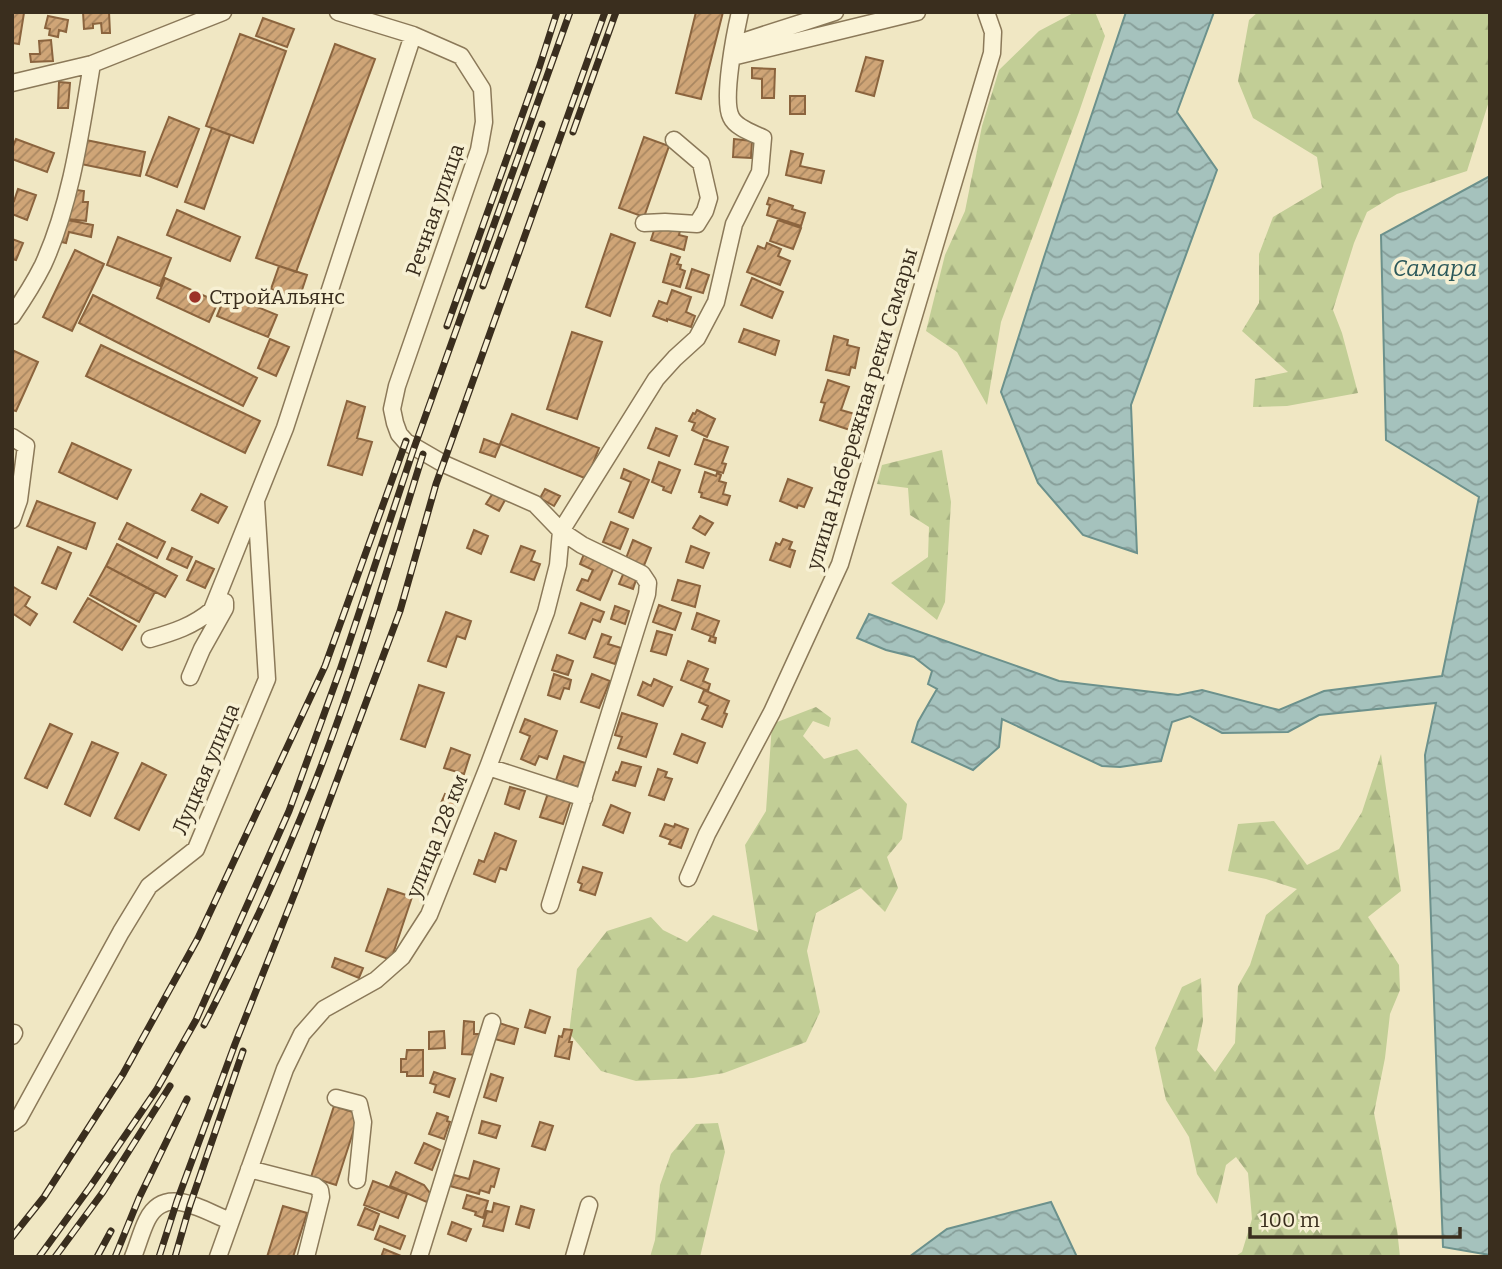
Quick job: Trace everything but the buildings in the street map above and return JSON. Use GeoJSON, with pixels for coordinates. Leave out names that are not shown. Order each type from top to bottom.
{"type":"FeatureCollection","features":[{"type":"Feature","properties":{"kind":"street"},"geometry":{"type":"LineString","coordinates":[[12,83],[92,64],[223,12]]}},
{"type":"Feature","properties":{"kind":"street","name":"Речная улица"},"geometry":{"type":"LineString","coordinates":[[338,12],[413,35],[461,56],[482,89],[484,122],[479,150],[397,386],[392,409],[394,423],[406,442],[423,453],[535,504],[561,531]]}},
{"type":"Feature","properties":{"kind":"street"},"geometry":{"type":"LineString","coordinates":[[644,223],[697,225],[719,218],[760,172],[763,138],[737,125],[730,116],[728,91],[740,12]]}},
{"type":"Feature","properties":{"kind":"street"},"geometry":{"type":"LineString","coordinates":[[732,57],[748,40],[835,12]]}},
{"type":"Feature","properties":{"kind":"street"},"geometry":{"type":"LineString","coordinates":[[732,57],[918,12]]}},
{"type":"Feature","properties":{"kind":"street","name":"улица Набережная реки Самары"},"geometry":{"type":"LineString","coordinates":[[688,878],[707,834],[772,712],[840,564],[992,53],[993,32],[986,12]]}},
{"type":"Feature","properties":{"kind":"street"},"geometry":{"type":"LineString","coordinates":[[150,639],[198,621],[212,610],[285,428],[413,35]]}},
{"type":"Feature","properties":{"kind":"street"},"geometry":{"type":"LineString","coordinates":[[14,311],[42,265],[61,215],[81,129],[92,64]]}},
{"type":"Feature","properties":{"kind":"street"},"geometry":{"type":"LineString","coordinates":[[550,905],[647,594],[648,583],[642,574],[582,545],[561,531],[656,379],[697,338],[716,302],[719,218],[709,198],[701,163],[674,140]]}},
{"type":"Feature","properties":{"kind":"street"},"geometry":{"type":"LineString","coordinates":[[12,437],[26,446],[12,520]]}},
{"type":"Feature","properties":{"kind":"street","name":"Луцкая улица"},"geometry":{"type":"LineString","coordinates":[[12,1123],[19,1118],[149,886],[196,849],[267,680],[256,501]]}},
{"type":"Feature","properties":{"kind":"street","name":"улица 128 км"},"geometry":{"type":"LineString","coordinates":[[218,1257],[285,1069],[302,1034],[324,1009],[376,980],[402,957],[429,915],[546,612],[558,565],[561,531]]}},
{"type":"Feature","properties":{"kind":"street"},"geometry":{"type":"LineString","coordinates":[[190,677],[225,608],[226,575]]}},
{"type":"Feature","properties":{"kind":"street"},"geometry":{"type":"LineString","coordinates":[[488,767],[584,798]]}},
{"type":"Feature","properties":{"kind":"street"},"geometry":{"type":"LineString","coordinates":[[419,1257],[492,1022]]}},
{"type":"Feature","properties":{"kind":"street"},"geometry":{"type":"LineString","coordinates":[[336,1098],[359,1104],[363,1122],[357,1180]]}},
{"type":"Feature","properties":{"kind":"street"},"geometry":{"type":"LineString","coordinates":[[249,1169],[315,1186],[320,1190],[321,1197],[306,1257]]}},
{"type":"Feature","properties":{"kind":"street"},"geometry":{"type":"LineString","coordinates":[[133,1257],[147,1220],[163,1201],[177,1201],[230,1221]]}},
{"type":"Feature","properties":{"kind":"street"},"geometry":{"type":"LineString","coordinates":[[574,1257],[589,1205]]}},
{"type":"Feature","properties":{"kind":"green space"},"geometry":{"type":"Polygon","coordinates":[[[1075,12],[1095,12],[1105,36],[1001,322],[987,405],[957,352],[926,331],[945,255],[965,211],[982,126],[999,70],[1039,31],[1075,12]]]}},
{"type":"Feature","properties":{"kind":"green space"},"geometry":{"type":"Polygon","coordinates":[[[1258,12],[1490,12],[1490,98],[1467,171],[1397,194],[1367,212],[1354,243],[1333,310],[1358,393],[1287,406],[1253,407],[1255,379],[1288,372],[1242,331],[1259,303],[1259,254],[1273,217],[1322,188],[1317,157],[1253,118],[1238,81],[1249,20],[1258,12]]]}},
{"type":"Feature","properties":{"kind":"green space"},"geometry":{"type":"Polygon","coordinates":[[[942,450],[951,502],[945,602],[937,620],[891,583],[928,557],[929,527],[910,515],[908,488],[877,484],[882,465],[942,450]]]}},
{"type":"Feature","properties":{"kind":"green space"},"geometry":{"type":"Polygon","coordinates":[[[816,707],[831,718],[829,727],[813,721],[803,736],[824,759],[857,749],[907,804],[902,839],[887,857],[898,888],[885,912],[861,888],[816,913],[807,951],[820,1012],[806,1042],[724,1073],[693,1078],[636,1081],[601,1071],[569,1033],[577,969],[607,931],[651,917],[663,930],[687,942],[713,915],[758,932],[745,845],[766,811],[772,724],[816,707]]]}},
{"type":"Feature","properties":{"kind":"green space"},"geometry":{"type":"Polygon","coordinates":[[[1381,754],[1401,891],[1368,917],[1399,965],[1400,990],[1390,1014],[1374,1113],[1400,1257],[1234,1257],[1242,1252],[1252,1219],[1248,1173],[1236,1157],[1226,1165],[1217,1204],[1197,1174],[1189,1137],[1166,1100],[1155,1048],[1182,987],[1201,978],[1203,1021],[1197,1050],[1215,1072],[1235,1043],[1238,986],[1250,965],[1266,915],[1297,889],[1228,871],[1238,824],[1274,821],[1307,865],[1339,849],[1362,812],[1381,754]]]}},
{"type":"Feature","properties":{"kind":"green space"},"geometry":{"type":"Polygon","coordinates":[[[718,1123],[725,1152],[700,1257],[650,1257],[655,1240],[660,1185],[671,1154],[696,1124],[718,1123]]]}},
{"type":"Feature","properties":{"kind":"water"},"geometry":{"type":"Polygon","coordinates":[[[1126,12],[1214,12],[1177,112],[1217,170],[1131,405],[1137,553],[1083,535],[1038,483],[1001,392],[1126,12]]]}},
{"type":"Feature","properties":{"kind":"water","name":"Самара"},"geometry":{"type":"Polygon","coordinates":[[[1490,176],[1490,1255],[1443,1247],[1425,755],[1436,703],[1319,715],[1288,732],[1222,733],[1190,716],[1172,722],[1161,761],[1120,767],[1102,766],[1002,719],[999,747],[973,770],[912,742],[918,722],[937,689],[928,684],[932,671],[914,657],[886,650],[857,638],[869,614],[1059,681],[1178,695],[1202,690],[1279,710],[1324,691],[1442,676],[1479,497],[1386,440],[1381,235],[1490,176]]]}},
{"type":"Feature","properties":{"kind":"water"},"geometry":{"type":"Polygon","coordinates":[[[1051,1202],[1077,1257],[909,1257],[947,1229],[1051,1202]]]}},
{"type":"Feature","properties":{"kind":"railway"},"geometry":{"type":"LineString","coordinates":[[447,326],[557,12]]}},
{"type":"Feature","properties":{"kind":"railway"},"geometry":{"type":"LineString","coordinates":[[39,1257],[157,1089],[196,1020],[289,811],[340,670],[414,448],[570,12]]}},
{"type":"Feature","properties":{"kind":"railway"},"geometry":{"type":"LineString","coordinates":[[159,1257],[235,1044],[298,885],[400,611],[436,484],[605,12]]}},
{"type":"Feature","properties":{"kind":"railway"},"geometry":{"type":"LineString","coordinates":[[573,132],[616,12]]}},
{"type":"Feature","properties":{"kind":"railway"},"geometry":{"type":"LineString","coordinates":[[483,286],[542,124]]}},
{"type":"Feature","properties":{"kind":"railway"},"geometry":{"type":"LineString","coordinates":[[12,1237],[44,1197],[123,1074],[198,938],[325,666],[406,441]]}},
{"type":"Feature","properties":{"kind":"railway"},"geometry":{"type":"LineString","coordinates":[[204,1025],[267,896],[319,773],[366,637],[423,454]]}},
{"type":"Feature","properties":{"kind":"railway"},"geometry":{"type":"LineString","coordinates":[[175,1257],[243,1051]]}},
{"type":"Feature","properties":{"kind":"railway"},"geometry":{"type":"LineString","coordinates":[[55,1257],[103,1192],[170,1086]]}},
{"type":"Feature","properties":{"kind":"railway"},"geometry":{"type":"LineString","coordinates":[[115,1257],[139,1198],[187,1099]]}},
{"type":"Feature","properties":{"kind":"railway"},"geometry":{"type":"LineString","coordinates":[[97,1257],[111,1231]]}},
{"type":"Feature","properties":{"kind":"place","name":"СтройАльянс"},"geometry":{"type":"Point","coordinates":[195,297]}}]}
